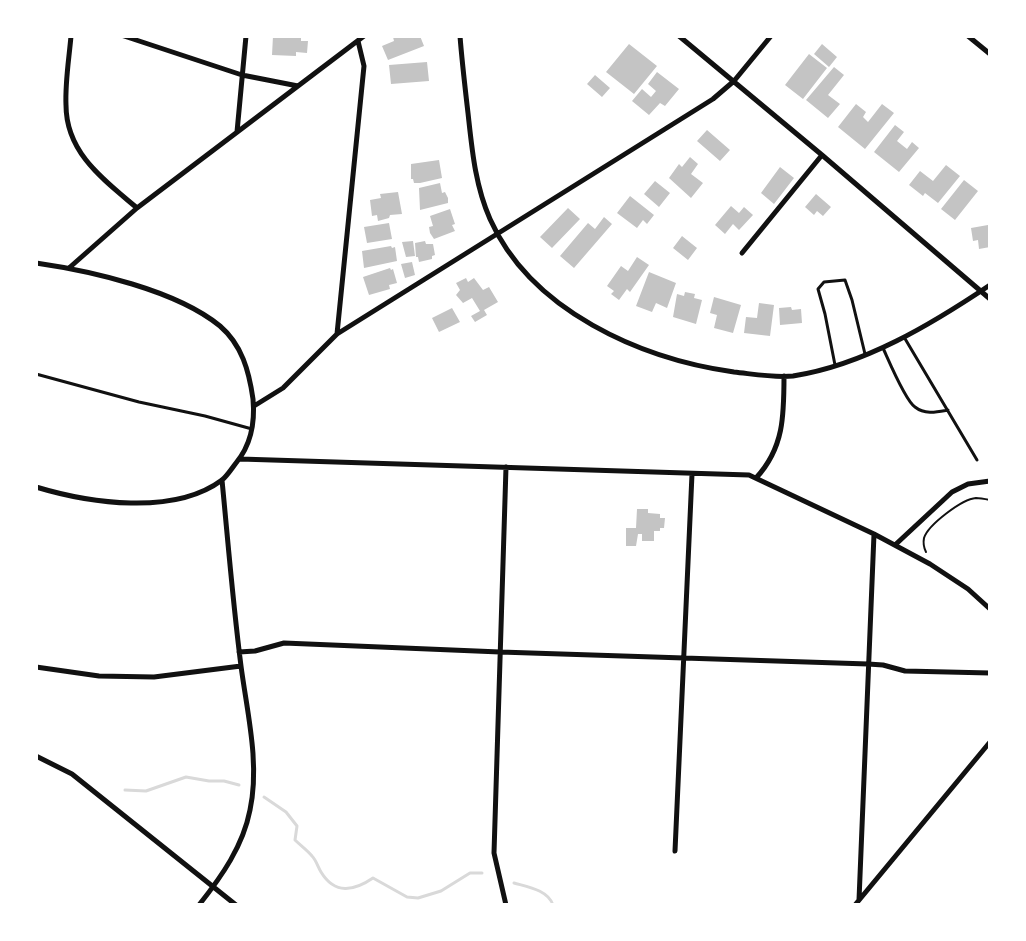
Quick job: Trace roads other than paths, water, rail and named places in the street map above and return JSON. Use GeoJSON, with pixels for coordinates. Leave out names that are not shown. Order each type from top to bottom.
{"type":"FeatureCollection","features":[{"type":"Feature","properties":{"kind":"street"},"geometry":{"type":"LineString","coordinates":[[71,36],[65,107],[70,131],[76,146],[101,177],[137,207]]}},
{"type":"Feature","properties":{"kind":"street"},"geometry":{"type":"LineString","coordinates":[[124,36],[242,75],[298,86]]}},
{"type":"Feature","properties":{"kind":"street"},"geometry":{"type":"LineString","coordinates":[[237,132],[246,36]]}},
{"type":"Feature","properties":{"kind":"street"},"geometry":{"type":"LineString","coordinates":[[69,268],[137,207],[364,36]]}},
{"type":"Feature","properties":{"kind":"street"},"geometry":{"type":"LineString","coordinates":[[460,36],[474,168],[481,194],[497,234],[522,269],[548,295],[590,324],[618,338],[669,359],[702,367],[793,376],[835,365],[883,348],[954,310],[990,285]]}},
{"type":"Feature","properties":{"kind":"street"},"geometry":{"type":"LineString","coordinates":[[679,36],[990,299]]}},
{"type":"Feature","properties":{"kind":"street"},"geometry":{"type":"LineString","coordinates":[[254,406],[283,388],[337,334],[713,99],[734,81],[771,36]]}},
{"type":"Feature","properties":{"kind":"street"},"geometry":{"type":"LineString","coordinates":[[968,36],[990,54]]}},
{"type":"Feature","properties":{"kind":"street"},"geometry":{"type":"LineString","coordinates":[[337,334],[364,66],[358,41]]}},
{"type":"Feature","properties":{"kind":"street"},"geometry":{"type":"LineString","coordinates":[[742,253],[822,155]]}},
{"type":"Feature","properties":{"kind":"street"},"geometry":{"type":"LineString","coordinates":[[36,263],[69,268],[120,281],[169,298],[220,327],[233,341],[245,361],[254,406],[251,437],[240,459],[222,480],[199,492],[147,504],[115,503],[36,488]]}},
{"type":"Feature","properties":{"kind":"street"},"geometry":{"type":"LineString","coordinates":[[756,478],[774,454],[781,432],[784,376]]}},
{"type":"Feature","properties":{"kind":"street"},"geometry":{"type":"LineString","coordinates":[[240,459],[749,476],[874,534],[930,564],[968,589],[990,609]]}},
{"type":"Feature","properties":{"kind":"street"},"geometry":{"type":"LineString","coordinates":[[506,467],[494,853],[506,905]]}},
{"type":"Feature","properties":{"kind":"street"},"geometry":{"type":"LineString","coordinates":[[675,851],[692,474]]}},
{"type":"Feature","properties":{"kind":"street"},"geometry":{"type":"LineString","coordinates":[[199,905],[214,887],[241,844],[251,809],[254,774],[222,480]]}},
{"type":"Feature","properties":{"kind":"street"},"geometry":{"type":"LineString","coordinates":[[895,545],[952,492],[968,484],[990,481]]}},
{"type":"Feature","properties":{"kind":"street"},"geometry":{"type":"LineString","coordinates":[[857,903],[874,534]]}},
{"type":"Feature","properties":{"kind":"street"},"geometry":{"type":"LineString","coordinates":[[239,652],[255,651],[284,643],[868,664],[883,665],[905,671],[990,673]]}},
{"type":"Feature","properties":{"kind":"street"},"geometry":{"type":"LineString","coordinates":[[36,667],[99,676],[154,677],[241,666]]}},
{"type":"Feature","properties":{"kind":"street"},"geometry":{"type":"LineString","coordinates":[[857,903],[990,742]]}},
{"type":"Feature","properties":{"kind":"street"},"geometry":{"type":"LineString","coordinates":[[36,756],[72,774],[236,905]]}},
{"type":"Feature","properties":{"kind":"lane"},"geometry":{"type":"LineString","coordinates":[[835,365],[818,289],[824,282],[845,280],[866,355]]}},
{"type":"Feature","properties":{"kind":"lane"},"geometry":{"type":"LineString","coordinates":[[904,337],[977,460]]}},
{"type":"Feature","properties":{"kind":"lane"},"geometry":{"type":"LineString","coordinates":[[883,348],[914,407],[931,413],[948,410]]}},
{"type":"Feature","properties":{"kind":"lane"},"geometry":{"type":"LineString","coordinates":[[36,374],[252,429]]}},
{"type":"Feature","properties":{"kind":"waterway"},"geometry":{"type":"LineString","coordinates":[[125,790],[146,791],[186,777],[239,785]]}},
{"type":"Feature","properties":{"kind":"waterway"},"geometry":{"type":"LineString","coordinates":[[264,797],[286,812],[297,826],[295,840],[313,858],[326,879],[339,887],[352,888],[373,878],[407,897],[418,898],[441,891],[470,873],[482,873]]}},
{"type":"Feature","properties":{"kind":"waterway"},"geometry":{"type":"LineString","coordinates":[[514,883],[542,893],[553,905]]}}]}
